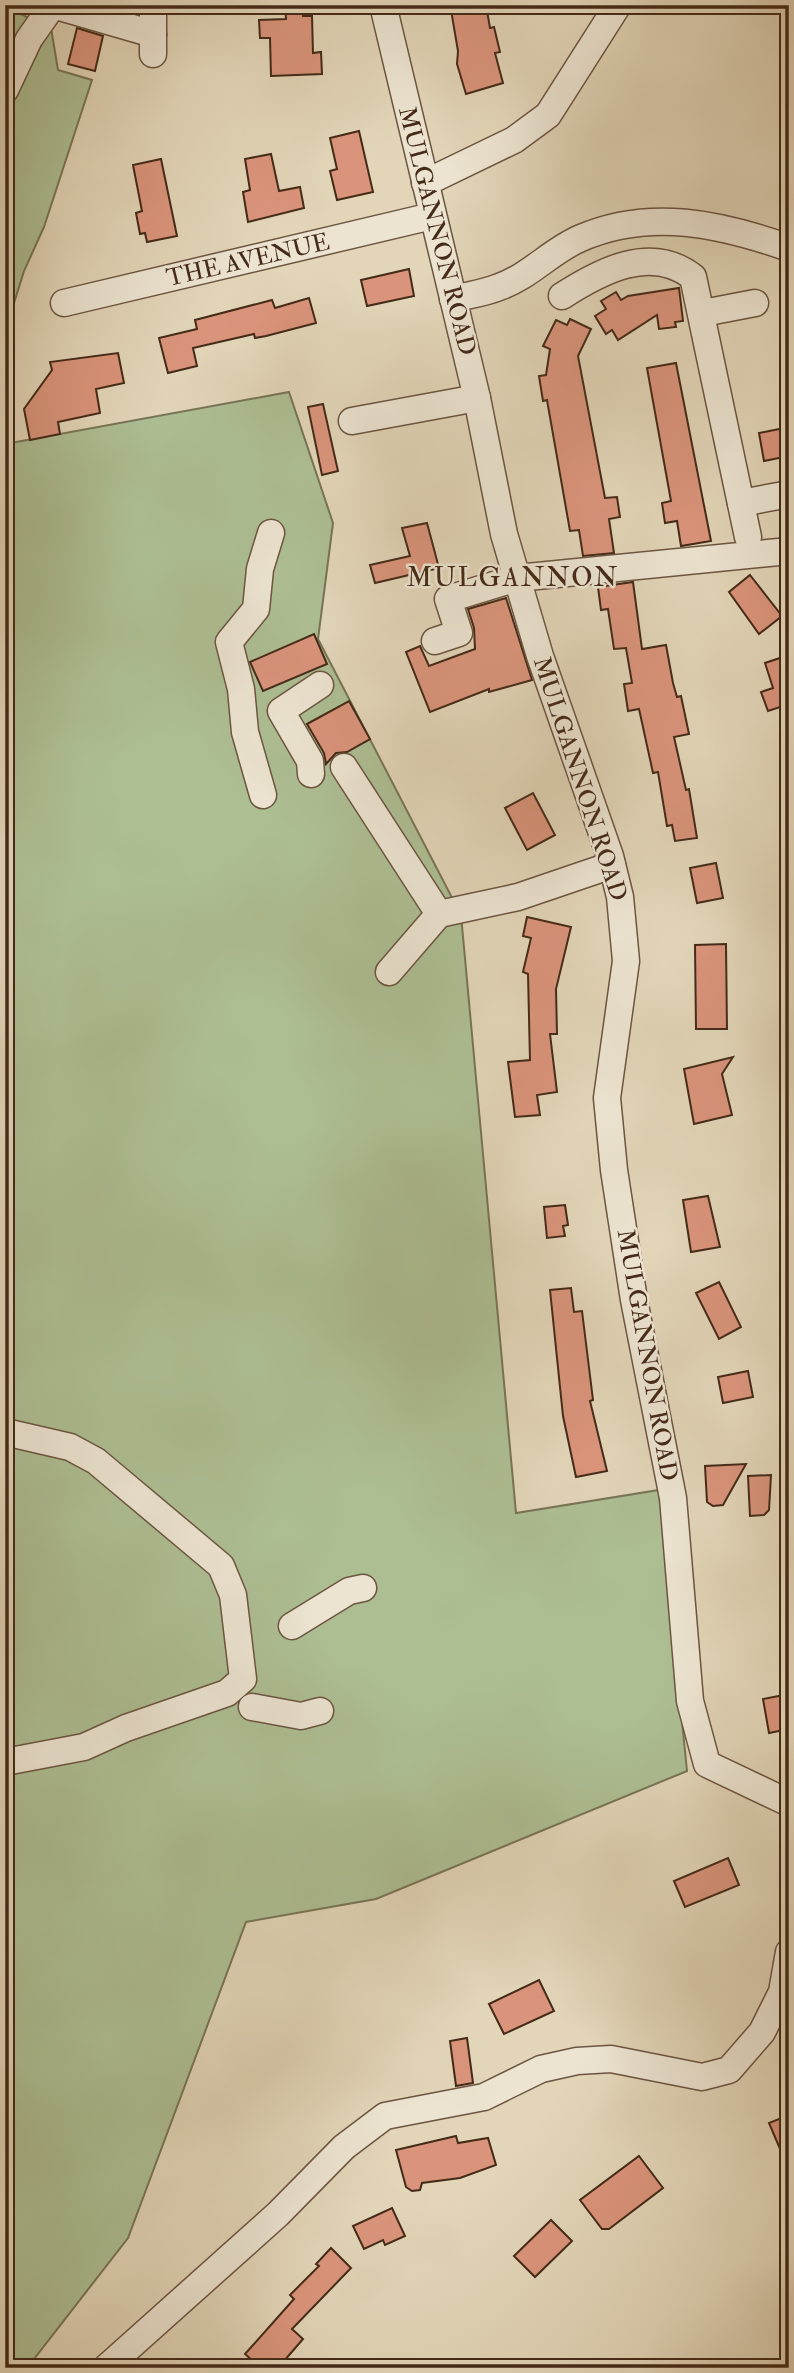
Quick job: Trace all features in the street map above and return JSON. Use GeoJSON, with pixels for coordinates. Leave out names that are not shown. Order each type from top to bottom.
{"type":"FeatureCollection","features":[{"type":"Feature","properties":{"kind":"street"},"geometry":{"type":"LineString","coordinates":[[5,90],[29,39],[53,5],[153,44],[153,5]]}},
{"type":"Feature","properties":{"kind":"street","name":"MULGANNON ROAD"},"geometry":{"type":"LineString","coordinates":[[383,5],[477,398],[504,534],[540,656],[612,865],[624,916],[626,961],[607,1098],[614,1170],[634,1300],[673,1498],[690,1701],[707,1764],[789,1803]]}},
{"type":"Feature","properties":{"kind":"street"},"geometry":{"type":"LineString","coordinates":[[425,183],[514,140],[548,114],[618,5]]}},
{"type":"Feature","properties":{"kind":"street","name":"THE AVENUE"},"geometry":{"type":"LineString","coordinates":[[64,303],[432,216]]}},
{"type":"Feature","properties":{"kind":"street"},"geometry":{"type":"LineString","coordinates":[[453,299],[499,287],[580,238],[635,222],[664,220],[695,223],[789,248]]}},
{"type":"Feature","properties":{"kind":"street"},"geometry":{"type":"LineString","coordinates":[[562,296],[592,276],[619,266],[658,261],[678,265],[693,277],[703,313],[748,537]]}},
{"type":"Feature","properties":{"kind":"street"},"geometry":{"type":"LineString","coordinates":[[703,313],[755,303]]}},
{"type":"Feature","properties":{"kind":"street"},"geometry":{"type":"LineString","coordinates":[[352,421],[477,398]]}},
{"type":"Feature","properties":{"kind":"street"},"geometry":{"type":"LineString","coordinates":[[741,503],[789,494]]}},
{"type":"Feature","properties":{"kind":"street"},"geometry":{"type":"LineString","coordinates":[[263,795],[245,732],[242,689],[229,642],[256,609],[260,569],[271,533]]}},
{"type":"Feature","properties":{"kind":"street"},"geometry":{"type":"LineString","coordinates":[[435,641],[459,633],[448,599],[517,578],[789,551]]}},
{"type":"Feature","properties":{"kind":"street"},"geometry":{"type":"LineString","coordinates":[[311,774],[310,761],[281,711],[320,685]]}},
{"type":"Feature","properties":{"kind":"street"},"geometry":{"type":"LineString","coordinates":[[344,767],[439,914]]}},
{"type":"Feature","properties":{"kind":"street"},"geometry":{"type":"LineString","coordinates":[[388,972],[439,914],[518,897],[612,865]]}},
{"type":"Feature","properties":{"kind":"street"},"geometry":{"type":"LineString","coordinates":[[5,1432],[70,1447],[96,1461],[221,1566],[233,1595],[243,1679]]}},
{"type":"Feature","properties":{"kind":"street"},"geometry":{"type":"LineString","coordinates":[[292,1626],[349,1591],[363,1588]]}},
{"type":"Feature","properties":{"kind":"street"},"geometry":{"type":"LineString","coordinates":[[243,1679],[254,1685],[253,1716],[301,1716],[320,1712]]}},
{"type":"Feature","properties":{"kind":"street"},"geometry":{"type":"LineString","coordinates":[[5,1762],[84,1747],[126,1728],[227,1693],[243,1679]]}},
{"type":"Feature","properties":{"kind":"street"},"geometry":{"type":"LineString","coordinates":[[106,2368],[312,2183],[344,2147],[385,2116],[484,2097],[541,2069],[577,2061],[611,2060],[702,2077],[729,2070],[762,2032],[782,1992],[789,1952]]}},
{"type":"Feature","properties":{"kind":"green space"},"geometry":{"type":"Polygon","coordinates":[[[5,7],[51,28],[58,70],[92,80],[44,227],[24,271],[5,332],[5,7]]]}},
{"type":"Feature","properties":{"kind":"green space"},"geometry":{"type":"Polygon","coordinates":[[[289,392],[333,523],[318,639],[461,915],[516,1513],[659,1490],[687,1771],[376,1899],[246,1922],[128,2238],[27,2368],[5,2368],[5,444],[289,392]]]}},
{"type":"Feature","properties":{"kind":"building"},"geometry":{"type":"Polygon","coordinates":[[[285,5],[303,5],[303,16],[312,16],[313,53],[321,52],[322,74],[271,76],[270,38],[260,38],[259,20],[286,19],[285,5]]]}},
{"type":"Feature","properties":{"kind":"building"},"geometry":{"type":"Polygon","coordinates":[[[456,5],[486,5],[490,28],[494,27],[500,52],[495,53],[503,83],[466,94],[457,64],[458,51],[451,10],[457,9],[456,5]]]}},
{"type":"Feature","properties":{"kind":"building"},"geometry":{"type":"Polygon","coordinates":[[[77,28],[103,36],[95,71],[68,64],[77,28]]]}},
{"type":"Feature","properties":{"kind":"building"},"geometry":{"type":"Polygon","coordinates":[[[359,131],[373,192],[337,200],[330,171],[337,169],[330,138],[359,131]]]}},
{"type":"Feature","properties":{"kind":"building"},"geometry":{"type":"Polygon","coordinates":[[[271,154],[279,191],[300,187],[304,208],[248,222],[243,192],[250,190],[245,159],[271,154]]]}},
{"type":"Feature","properties":{"kind":"building"},"geometry":{"type":"Polygon","coordinates":[[[161,159],[177,236],[147,242],[145,233],[140,234],[136,213],[142,211],[133,165],[161,159]]]}},
{"type":"Feature","properties":{"kind":"building"},"geometry":{"type":"Polygon","coordinates":[[[409,269],[414,296],[367,306],[361,280],[409,269]]]}},
{"type":"Feature","properties":{"kind":"building"},"geometry":{"type":"Polygon","coordinates":[[[679,288],[683,321],[675,322],[676,327],[659,329],[657,315],[618,340],[612,330],[606,334],[595,316],[606,309],[601,301],[616,292],[621,300],[628,296],[679,288]]]}},
{"type":"Feature","properties":{"kind":"building"},"geometry":{"type":"Polygon","coordinates":[[[309,298],[316,323],[266,336],[255,338],[254,334],[193,348],[197,366],[168,373],[159,338],[197,329],[195,320],[272,300],[275,308],[309,298]]]}},
{"type":"Feature","properties":{"kind":"building"},"geometry":{"type":"Polygon","coordinates":[[[570,319],[591,329],[578,356],[605,498],[617,497],[620,517],[609,519],[614,553],[583,556],[579,530],[570,531],[547,400],[543,401],[539,376],[546,375],[550,349],[543,346],[556,320],[567,325],[570,319]]]}},
{"type":"Feature","properties":{"kind":"building"},"geometry":{"type":"Polygon","coordinates":[[[118,353],[124,383],[96,389],[100,413],[58,422],[60,434],[30,440],[24,409],[52,370],[50,362],[118,353]]]}},
{"type":"Feature","properties":{"kind":"building"},"geometry":{"type":"Polygon","coordinates":[[[676,363],[711,541],[681,546],[677,521],[665,523],[662,503],[671,501],[647,368],[676,363]]]}},
{"type":"Feature","properties":{"kind":"building"},"geometry":{"type":"Polygon","coordinates":[[[323,404],[338,471],[322,475],[308,407],[323,404]]]}},
{"type":"Feature","properties":{"kind":"building"},"geometry":{"type":"Polygon","coordinates":[[[789,427],[789,456],[764,461],[759,433],[789,427]]]}},
{"type":"Feature","properties":{"kind":"building"},"geometry":{"type":"Polygon","coordinates":[[[427,523],[439,568],[375,583],[370,565],[410,556],[402,528],[427,523]]]}},
{"type":"Feature","properties":{"kind":"building"},"geometry":{"type":"Polygon","coordinates":[[[750,575],[782,616],[759,634],[729,592],[750,575]]]}},
{"type":"Feature","properties":{"kind":"building"},"geometry":{"type":"Polygon","coordinates":[[[633,582],[642,649],[666,645],[677,697],[681,696],[689,734],[674,737],[686,790],[689,789],[697,838],[675,841],[672,825],[667,826],[658,772],[653,773],[639,709],[628,711],[624,684],[632,683],[626,648],[614,649],[608,609],[601,610],[598,587],[633,582]]]}},
{"type":"Feature","properties":{"kind":"building"},"geometry":{"type":"Polygon","coordinates":[[[506,598],[532,680],[489,692],[489,689],[430,712],[406,652],[420,646],[429,666],[475,649],[474,628],[468,609],[506,598]]]}},
{"type":"Feature","properties":{"kind":"building"},"geometry":{"type":"Polygon","coordinates":[[[314,634],[327,664],[263,691],[250,662],[314,634]]]}},
{"type":"Feature","properties":{"kind":"building"},"geometry":{"type":"Polygon","coordinates":[[[789,655],[789,724],[785,725],[780,707],[768,711],[761,692],[773,688],[765,663],[789,655]]]}},
{"type":"Feature","properties":{"kind":"building"},"geometry":{"type":"Polygon","coordinates":[[[349,701],[370,739],[347,752],[336,753],[326,764],[324,753],[307,724],[349,701]]]}},
{"type":"Feature","properties":{"kind":"building"},"geometry":{"type":"Polygon","coordinates":[[[533,793],[555,835],[527,850],[505,808],[533,793]]]}},
{"type":"Feature","properties":{"kind":"building"},"geometry":{"type":"Polygon","coordinates":[[[716,863],[723,898],[697,903],[690,868],[716,863]]]}},
{"type":"Feature","properties":{"kind":"building"},"geometry":{"type":"Polygon","coordinates":[[[527,917],[571,927],[556,989],[557,1034],[550,1034],[557,1092],[537,1095],[540,1115],[515,1117],[508,1062],[530,1060],[528,974],[523,972],[531,938],[523,936],[527,917]]]}},
{"type":"Feature","properties":{"kind":"building"},"geometry":{"type":"Polygon","coordinates":[[[726,944],[727,1029],[696,1029],[695,945],[726,944]]]}},
{"type":"Feature","properties":{"kind":"building"},"geometry":{"type":"Polygon","coordinates":[[[733,1057],[722,1074],[732,1115],[694,1124],[684,1069],[733,1057]]]}},
{"type":"Feature","properties":{"kind":"building"},"geometry":{"type":"Polygon","coordinates":[[[708,1196],[720,1247],[691,1252],[683,1200],[708,1196]]]}},
{"type":"Feature","properties":{"kind":"building"},"geometry":{"type":"Polygon","coordinates":[[[565,1205],[568,1225],[563,1226],[565,1236],[547,1238],[544,1207],[565,1205]]]}},
{"type":"Feature","properties":{"kind":"building"},"geometry":{"type":"Polygon","coordinates":[[[719,1282],[741,1327],[719,1339],[696,1293],[719,1282]]]}},
{"type":"Feature","properties":{"kind":"building"},"geometry":{"type":"Polygon","coordinates":[[[571,1288],[574,1312],[582,1311],[593,1400],[590,1401],[607,1471],[576,1477],[563,1416],[550,1290],[571,1288]]]}},
{"type":"Feature","properties":{"kind":"building"},"geometry":{"type":"Polygon","coordinates":[[[748,1371],[753,1397],[723,1403],[718,1377],[748,1371]]]}},
{"type":"Feature","properties":{"kind":"building"},"geometry":{"type":"Polygon","coordinates":[[[746,1464],[723,1505],[713,1506],[707,1502],[705,1466],[746,1464]]]}},
{"type":"Feature","properties":{"kind":"building"},"geometry":{"type":"Polygon","coordinates":[[[771,1475],[769,1510],[764,1515],[750,1516],[748,1476],[771,1475]]]}},
{"type":"Feature","properties":{"kind":"building"},"geometry":{"type":"Polygon","coordinates":[[[789,1694],[789,1729],[769,1733],[763,1699],[789,1694]]]}},
{"type":"Feature","properties":{"kind":"building"},"geometry":{"type":"Polygon","coordinates":[[[728,1858],[739,1885],[685,1907],[674,1881],[728,1858]]]}},
{"type":"Feature","properties":{"kind":"building"},"geometry":{"type":"Polygon","coordinates":[[[539,1980],[554,2011],[504,2034],[489,2004],[539,1980]]]}},
{"type":"Feature","properties":{"kind":"building"},"geometry":{"type":"Polygon","coordinates":[[[467,2038],[473,2083],[456,2086],[450,2041],[467,2038]]]}},
{"type":"Feature","properties":{"kind":"building"},"geometry":{"type":"Polygon","coordinates":[[[789,2115],[789,2170],[769,2123],[789,2115]]]}},
{"type":"Feature","properties":{"kind":"building"},"geometry":{"type":"Polygon","coordinates":[[[456,2136],[458,2143],[488,2138],[496,2165],[460,2178],[422,2183],[420,2190],[412,2191],[406,2187],[396,2150],[456,2136]]]}},
{"type":"Feature","properties":{"kind":"building"},"geometry":{"type":"Polygon","coordinates":[[[639,2156],[663,2188],[609,2229],[602,2229],[580,2200],[639,2156]]]}},
{"type":"Feature","properties":{"kind":"building"},"geometry":{"type":"Polygon","coordinates":[[[392,2208],[405,2236],[385,2245],[383,2240],[364,2249],[353,2226],[392,2208]]]}},
{"type":"Feature","properties":{"kind":"building"},"geometry":{"type":"Polygon","coordinates":[[[551,2220],[572,2241],[535,2277],[514,2256],[551,2220]]]}},
{"type":"Feature","properties":{"kind":"building"},"geometry":{"type":"Polygon","coordinates":[[[331,2248],[351,2268],[292,2329],[303,2339],[278,2368],[261,2368],[245,2354],[294,2299],[290,2295],[319,2266],[316,2264],[331,2248]]]}},
{"type":"Feature","properties":{"kind":"district","name":"MULGANNON"},"geometry":{"type":"Point","coordinates":[513,578]}}]}
